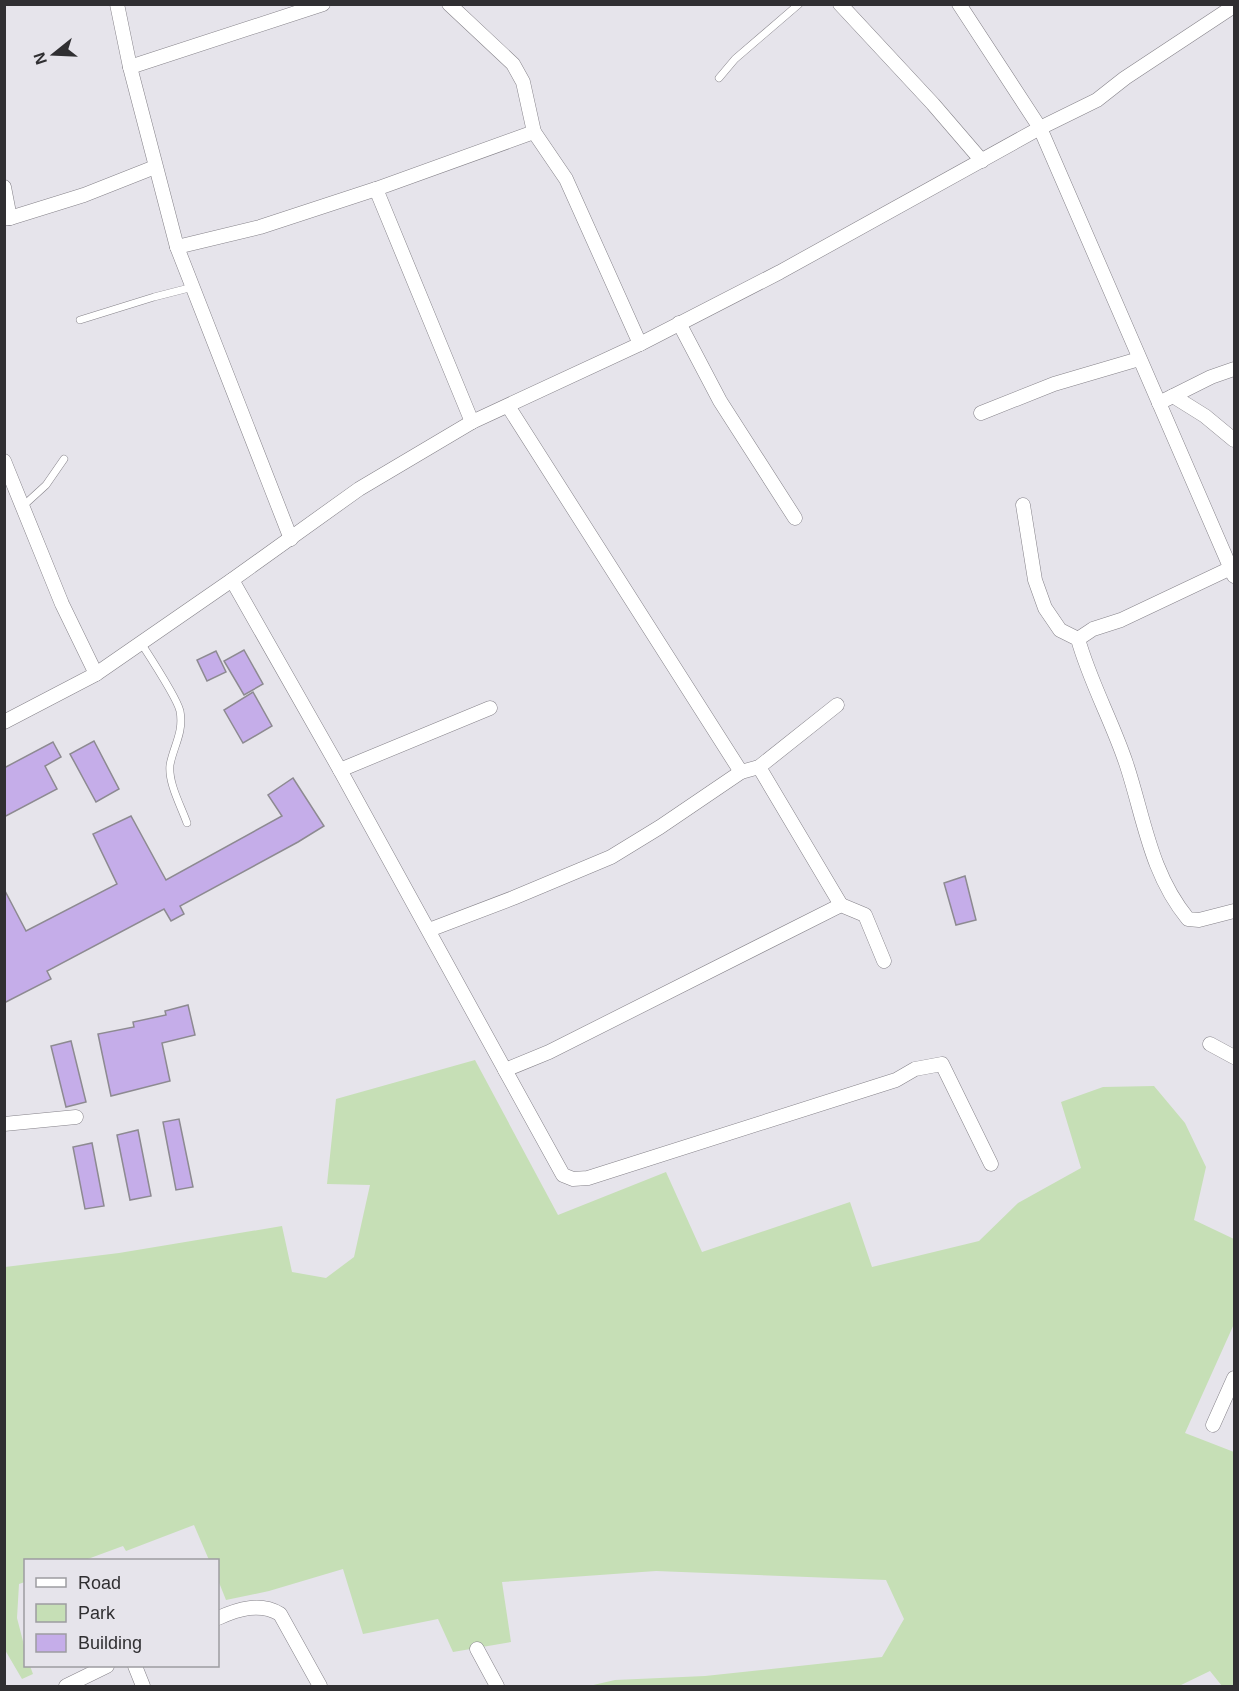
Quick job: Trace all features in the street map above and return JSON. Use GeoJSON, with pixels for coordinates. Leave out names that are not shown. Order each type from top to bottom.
{"type":"FeatureCollection","features":[{"type":"Feature","properties":{"kind":"street"},"geometry":{"type":"LineString","coordinates":[[117,4],[130,67],[177,247],[291,538]]}},
{"type":"Feature","properties":{"kind":"street"},"geometry":{"type":"LineString","coordinates":[[130,67],[323,4]]}},
{"type":"Feature","properties":{"kind":"street"},"geometry":{"type":"LineString","coordinates":[[449,4],[513,64],[523,82],[534,132],[566,179],[640,344]]}},
{"type":"Feature","properties":{"kind":"street"},"geometry":{"type":"LineString","coordinates":[[840,4],[982,160]]}},
{"type":"Feature","properties":{"kind":"street"},"geometry":{"type":"LineString","coordinates":[[959,4],[1040,128],[1233,572],[1121,620],[1093,629],[1078,639]]}},
{"type":"Feature","properties":{"kind":"street"},"geometry":{"type":"LineString","coordinates":[[4,722],[96,674],[359,489],[472,422],[640,344],[780,272],[1040,128],[1097,100],[1125,78],[1234,6]]}},
{"type":"Feature","properties":{"kind":"street"},"geometry":{"type":"LineString","coordinates":[[177,247],[260,227],[376,189],[534,132]]}},
{"type":"Feature","properties":{"kind":"street"},"geometry":{"type":"LineString","coordinates":[[4,187],[7,218],[84,195],[155,167]]}},
{"type":"Feature","properties":{"kind":"street"},"geometry":{"type":"LineString","coordinates":[[376,189],[472,422]]}},
{"type":"Feature","properties":{"kind":"street"},"geometry":{"type":"LineString","coordinates":[[679,323],[720,401],[795,518]]}},
{"type":"Feature","properties":{"kind":"street"},"geometry":{"type":"LineString","coordinates":[[981,413],[1054,384],[1139,359]]}},
{"type":"Feature","properties":{"kind":"street"},"geometry":{"type":"LineString","coordinates":[[1159,403],[1211,377],[1234,369]]}},
{"type":"Feature","properties":{"kind":"street"},"geometry":{"type":"LineString","coordinates":[[1173,396],[1205,416],[1234,440]]}},
{"type":"Feature","properties":{"kind":"street"},"geometry":{"type":"LineString","coordinates":[[507,406],[741,772]]}},
{"type":"Feature","properties":{"kind":"street"},"geometry":{"type":"LineString","coordinates":[[4,461],[62,604],[96,674]]}},
{"type":"Feature","properties":{"kind":"street"},"geometry":{"type":"LineString","coordinates":[[1023,505],[1035,580],[1045,608],[1059,630],[1078,639],[1085,663],[1126,762],[1151,852],[1174,902],[1188,919],[1198,920],[1234,911]]}},
{"type":"Feature","properties":{"kind":"street"},"geometry":{"type":"LineString","coordinates":[[232,580],[340,770],[563,1175],[573,1179],[588,1178],[896,1080],[915,1069],[942,1064],[991,1164]]}},
{"type":"Feature","properties":{"kind":"street"},"geometry":{"type":"LineString","coordinates":[[429,930],[610,857],[660,827],[741,772],[759,768],[837,705]]}},
{"type":"Feature","properties":{"kind":"street"},"geometry":{"type":"LineString","coordinates":[[340,770],[490,708]]}},
{"type":"Feature","properties":{"kind":"street"},"geometry":{"type":"LineString","coordinates":[[759,768],[841,905],[865,915],[884,961]]}},
{"type":"Feature","properties":{"kind":"street"},"geometry":{"type":"LineString","coordinates":[[505,1070],[549,1052],[841,905]]}},
{"type":"Feature","properties":{"kind":"street"},"geometry":{"type":"LineString","coordinates":[[1210,1044],[1234,1057]]}},
{"type":"Feature","properties":{"kind":"street"},"geometry":{"type":"LineString","coordinates":[[4,1124],[76,1117]]}},
{"type":"Feature","properties":{"kind":"street"},"geometry":{"type":"LineString","coordinates":[[1213,1425],[1234,1378]]}},
{"type":"Feature","properties":{"kind":"street"},"geometry":{"type":"LineString","coordinates":[[219,1618],[254,1607],[269,1608],[280,1614],[320,1686]]}},
{"type":"Feature","properties":{"kind":"street"},"geometry":{"type":"LineString","coordinates":[[477,1648],[497,1686]]}},
{"type":"Feature","properties":{"kind":"street"},"geometry":{"type":"LineString","coordinates":[[66,1686],[104,1667]]}},
{"type":"Feature","properties":{"kind":"street"},"geometry":{"type":"LineString","coordinates":[[136,1667],[143,1686]]}},
{"type":"Feature","properties":{"kind":"lane"},"geometry":{"type":"LineString","coordinates":[[720,78],[735,59],[799,4]]}},
{"type":"Feature","properties":{"kind":"lane"},"geometry":{"type":"LineString","coordinates":[[80,320],[193,287]]}},
{"type":"Feature","properties":{"kind":"lane"},"geometry":{"type":"LineString","coordinates":[[23,506],[46,485],[64,459]]}},
{"type":"Feature","properties":{"kind":"lane"},"geometry":{"type":"LineString","coordinates":[[141,643],[180,709],[181,724],[170,766],[173,783],[187,823]]}},
{"type":"Feature","properties":{"kind":"green space"},"geometry":{"type":"Polygon","coordinates":[[[475,1060],[558,1215],[666,1172],[702,1252],[850,1202],[872,1267],[979,1241],[1018,1203],[1081,1168],[1061,1102],[1103,1087],[1154,1086],[1185,1123],[1206,1167],[1194,1220],[1234,1239],[1234,1324],[1185,1433],[1234,1452],[1234,1686],[1222,1686],[1210,1671],[1179,1686],[589,1686],[615,1680],[705,1676],[882,1657],[904,1619],[886,1580],[656,1571],[502,1582],[511,1642],[453,1652],[438,1619],[363,1634],[343,1569],[269,1591],[226,1600],[219,1582],[219,1559],[209,1559],[194,1525],[126,1551],[123,1546],[88,1559],[24,1559],[24,1582],[19,1584],[17,1618],[24,1645],[24,1667],[30,1667],[33,1674],[22,1679],[5,1650],[5,1267],[119,1253],[282,1226],[292,1272],[326,1278],[354,1257],[370,1185],[327,1184],[336,1099],[475,1060]]]}},
{"type":"Feature","properties":{"kind":"building"},"geometry":{"type":"Polygon","coordinates":[[[244,650],[263,684],[244,695],[224,661],[244,650]]]}},
{"type":"Feature","properties":{"kind":"building"},"geometry":{"type":"Polygon","coordinates":[[[216,651],[226,672],[207,681],[197,660],[216,651]]]}},
{"type":"Feature","properties":{"kind":"building"},"geometry":{"type":"Polygon","coordinates":[[[253,692],[272,726],[243,743],[224,710],[253,692]]]}},
{"type":"Feature","properties":{"kind":"building"},"geometry":{"type":"Polygon","coordinates":[[[94,741],[119,789],[96,802],[70,754],[94,741]]]}},
{"type":"Feature","properties":{"kind":"building"},"geometry":{"type":"Polygon","coordinates":[[[53,742],[61,757],[45,766],[57,789],[4,817],[4,768],[53,742]]]}},
{"type":"Feature","properties":{"kind":"building"},"geometry":{"type":"Polygon","coordinates":[[[293,778],[324,826],[180,906],[184,914],[171,921],[164,909],[47,971],[51,979],[4,1003],[4,889],[26,931],[117,884],[93,834],[131,816],[166,880],[282,816],[268,795],[293,778]]]}},
{"type":"Feature","properties":{"kind":"building"},"geometry":{"type":"Polygon","coordinates":[[[965,876],[976,920],[956,925],[944,883],[965,876]]]}},
{"type":"Feature","properties":{"kind":"building"},"geometry":{"type":"Polygon","coordinates":[[[188,1005],[195,1035],[162,1043],[170,1081],[111,1096],[98,1034],[134,1027],[133,1022],[166,1015],[165,1011],[188,1005]]]}},
{"type":"Feature","properties":{"kind":"building"},"geometry":{"type":"Polygon","coordinates":[[[71,1041],[86,1102],[66,1107],[51,1046],[71,1041]]]}},
{"type":"Feature","properties":{"kind":"building"},"geometry":{"type":"Polygon","coordinates":[[[179,1119],[193,1187],[176,1190],[163,1122],[179,1119]]]}},
{"type":"Feature","properties":{"kind":"building"},"geometry":{"type":"Polygon","coordinates":[[[138,1130],[151,1196],[130,1200],[117,1135],[138,1130]]]}},
{"type":"Feature","properties":{"kind":"building"},"geometry":{"type":"Polygon","coordinates":[[[92,1143],[104,1206],[85,1209],[73,1147],[92,1143]]]}}]}
